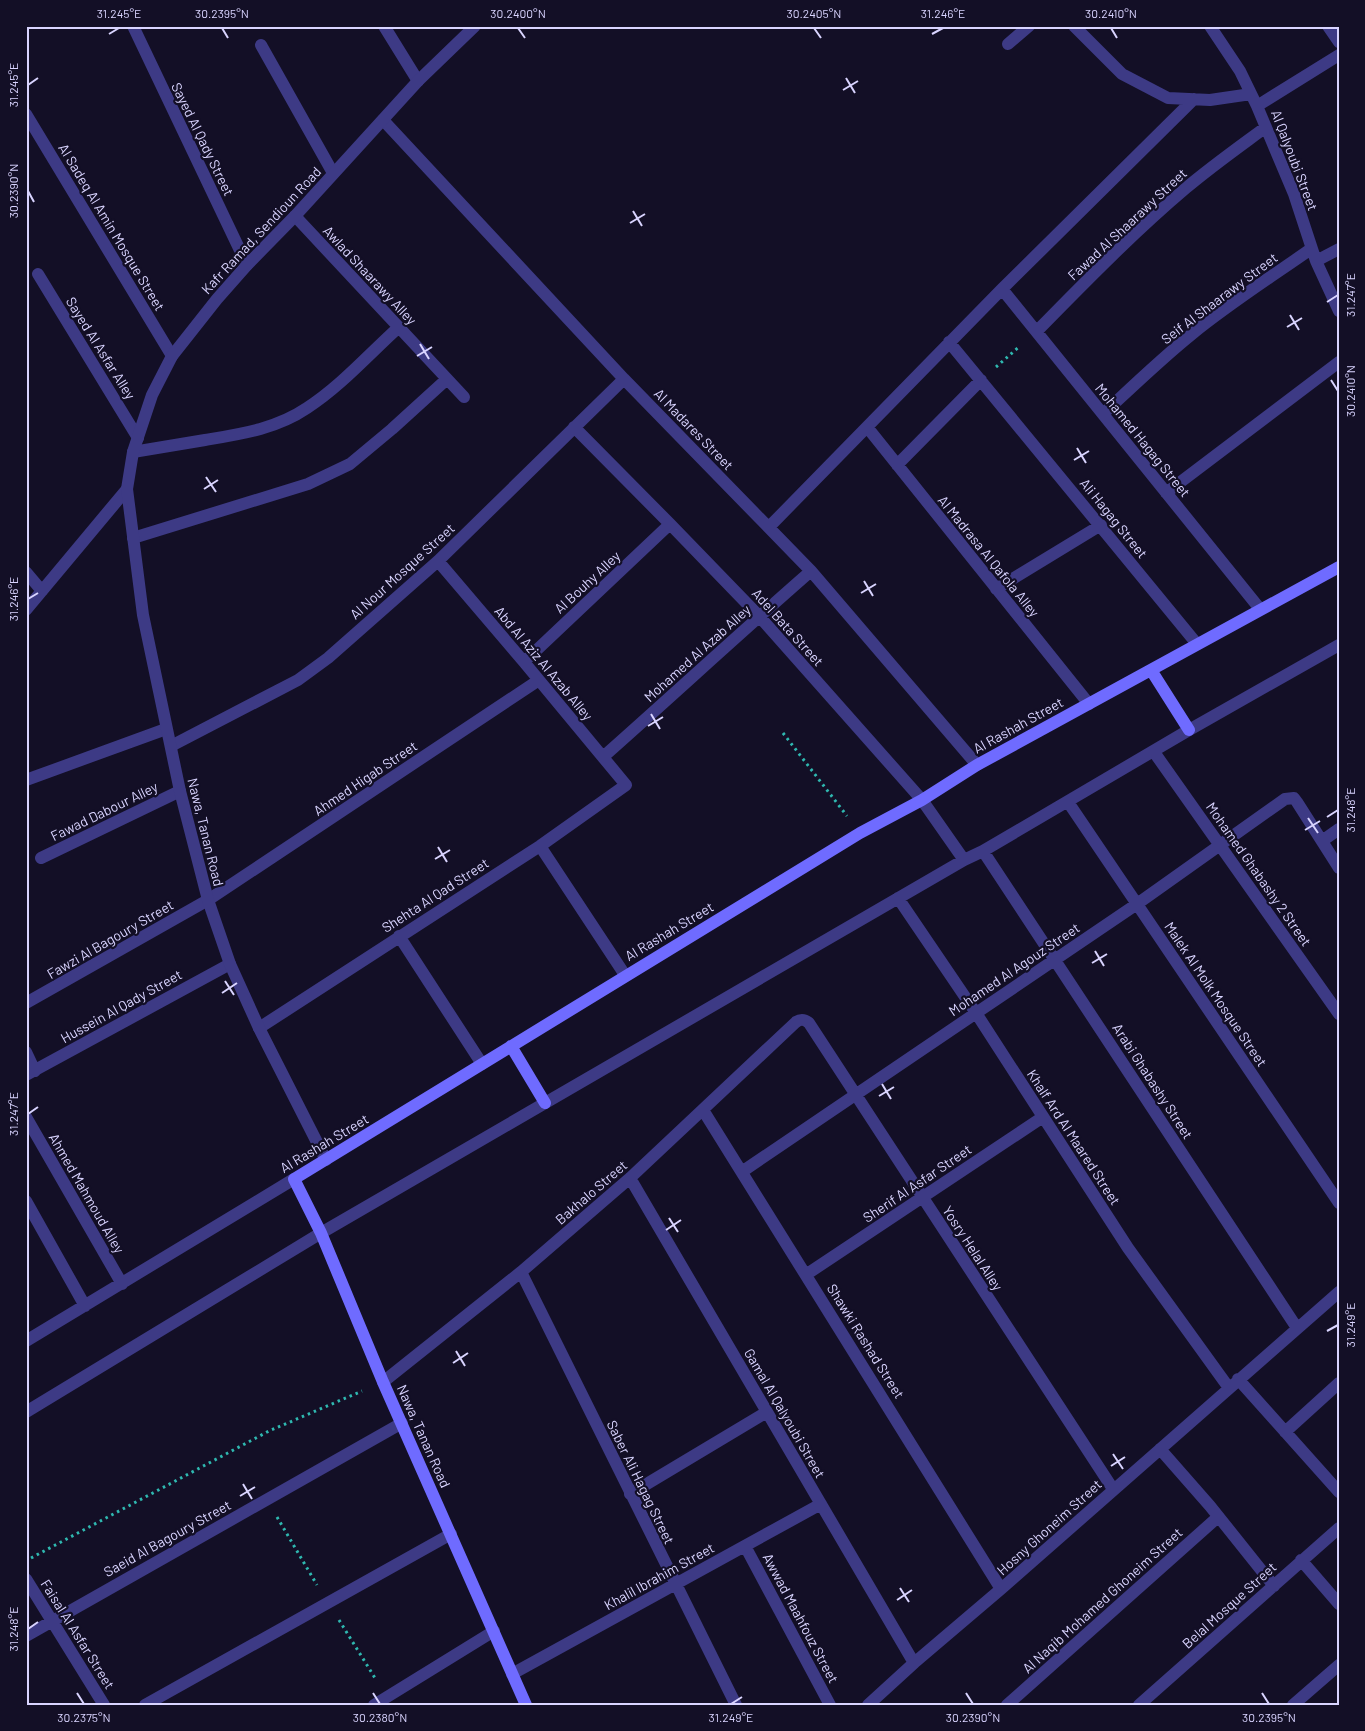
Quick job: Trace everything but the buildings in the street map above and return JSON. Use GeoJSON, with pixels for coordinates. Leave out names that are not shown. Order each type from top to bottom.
{"type":"FeatureCollection","features":[{"type":"Feature","properties":{"kind":"main road","name":"Al Rashah Street"},"geometry":{"type":"LineString","coordinates":[[294,1179],[860,833],[922,800],[977,765],[1339,567]]}},
{"type":"Feature","properties":{"kind":"main road"},"geometry":{"type":"LineString","coordinates":[[1151,670],[1189,730]]}},
{"type":"Feature","properties":{"kind":"main road"},"geometry":{"type":"LineString","coordinates":[[511,1046],[545,1103]]}},
{"type":"Feature","properties":{"kind":"main road","name":"Nawa, Tanan Road"},"geometry":{"type":"LineString","coordinates":[[294,1179],[321,1233],[384,1382],[526,1705]]}},
{"type":"Feature","properties":{"kind":"street","name":"Sayed Al Qady Street"},"geometry":{"type":"LineString","coordinates":[[133,26],[247,265]]}},
{"type":"Feature","properties":{"kind":"street"},"geometry":{"type":"LineString","coordinates":[[384,26],[418,81]]}},
{"type":"Feature","properties":{"kind":"street","name":"Kafr Ramad, Sendioun Road"},"geometry":{"type":"LineString","coordinates":[[127,489],[133,452],[152,395],[172,356],[217,299],[247,265],[295,216],[418,81],[475,26]]}},
{"type":"Feature","properties":{"kind":"street"},"geometry":{"type":"LineString","coordinates":[[1008,44],[1029,26]]}},
{"type":"Feature","properties":{"kind":"street"},"geometry":{"type":"LineString","coordinates":[[1074,26],[1122,74],[1168,98],[1254,100],[1339,55]]}},
{"type":"Feature","properties":{"kind":"street","name":"Al Qalyoubi Street"},"geometry":{"type":"LineString","coordinates":[[1210,26],[1240,71],[1254,100],[1294,194],[1313,255],[1339,311]]}},
{"type":"Feature","properties":{"kind":"street"},"geometry":{"type":"LineString","coordinates":[[1328,26],[1339,42]]}},
{"type":"Feature","properties":{"kind":"street"},"geometry":{"type":"LineString","coordinates":[[261,45],[333,173]]}},
{"type":"Feature","properties":{"kind":"street"},"geometry":{"type":"LineString","coordinates":[[769,527],[949,342],[1194,99]]}},
{"type":"Feature","properties":{"kind":"street","name":"Al Sadeq Al Amin Mosque Street"},"geometry":{"type":"LineString","coordinates":[[26,114],[172,356]]}},
{"type":"Feature","properties":{"kind":"street","name":"Al Madares Street"},"geometry":{"type":"LineString","coordinates":[[383,120],[624,379],[812,571],[977,765]]}},
{"type":"Feature","properties":{"kind":"street","name":"Fawad Al Shaarawy Street"},"geometry":{"type":"LineString","coordinates":[[1037,331],[1102,265],[1188,186],[1266,127]]}},
{"type":"Feature","properties":{"kind":"street","name":"Awlad Shaarawy Alley"},"geometry":{"type":"LineString","coordinates":[[295,216],[464,397]]}},
{"type":"Feature","properties":{"kind":"street","name":"Seif Al Shaarawy Street"},"geometry":{"type":"LineString","coordinates":[[1104,414],[1165,357],[1217,314],[1313,255],[1339,249]]}},
{"type":"Feature","properties":{"kind":"street","name":"Sayed Al Asfar Alley"},"geometry":{"type":"LineString","coordinates":[[38,274],[138,438]]}},
{"type":"Feature","properties":{"kind":"street","name":"Mohamed Hagag Street"},"geometry":{"type":"LineString","coordinates":[[1002,289],[1260,609]]}},
{"type":"Feature","properties":{"kind":"street"},"geometry":{"type":"LineString","coordinates":[[133,452],[246,434],[270,427],[290,418],[326,394],[399,327]]}},
{"type":"Feature","properties":{"kind":"street","name":"Ali Hagag Street"},"geometry":{"type":"LineString","coordinates":[[949,342],[1197,644]]}},
{"type":"Feature","properties":{"kind":"street"},"geometry":{"type":"LineString","coordinates":[[1166,493],[1339,362]]}},
{"type":"Feature","properties":{"kind":"street"},"geometry":{"type":"LineString","coordinates":[[133,538],[308,484],[350,464],[392,429],[447,378]]}},
{"type":"Feature","properties":{"kind":"street","name":"Al Nour Mosque Street"},"geometry":{"type":"LineString","coordinates":[[171,746],[298,680],[328,658],[438,561],[624,379]]}},
{"type":"Feature","properties":{"kind":"street"},"geometry":{"type":"LineString","coordinates":[[897,465],[981,380]]}},
{"type":"Feature","properties":{"kind":"street","name":"Adel Bata Street"},"geometry":{"type":"LineString","coordinates":[[574,427],[759,616],[922,800],[964,860]]}},
{"type":"Feature","properties":{"kind":"street","name":"Al Madrasa Al Qafola Alley"},"geometry":{"type":"LineString","coordinates":[[867,427],[1089,704]]}},
{"type":"Feature","properties":{"kind":"street"},"geometry":{"type":"LineString","coordinates":[[26,610],[127,489]]}},
{"type":"Feature","properties":{"kind":"street","name":"Nawa, Tanan Road"},"geometry":{"type":"LineString","coordinates":[[127,489],[143,615],[180,791],[208,900],[230,964],[259,1028],[326,1160]]}},
{"type":"Feature","properties":{"kind":"street","name":"Al Bouhy Alley"},"geometry":{"type":"LineString","coordinates":[[524,662],[670,524]]}},
{"type":"Feature","properties":{"kind":"street"},"geometry":{"type":"LineString","coordinates":[[996,589],[1101,525]]}},
{"type":"Feature","properties":{"kind":"street","name":"Abd Al Aziz Al Azab Alley"},"geometry":{"type":"LineString","coordinates":[[438,561],[626,785]]}},
{"type":"Feature","properties":{"kind":"street","name":"Mohamed Al Azab Alley"},"geometry":{"type":"LineString","coordinates":[[603,758],[759,616],[812,571]]}},
{"type":"Feature","properties":{"kind":"street"},"geometry":{"type":"LineString","coordinates":[[26,572],[42,591]]}},
{"type":"Feature","properties":{"kind":"street"},"geometry":{"type":"LineString","coordinates":[[26,1412],[321,1233],[1339,645]]}},
{"type":"Feature","properties":{"kind":"street","name":"Ahmed Higab Street"},"geometry":{"type":"LineString","coordinates":[[208,900],[539,680]]}},
{"type":"Feature","properties":{"kind":"street"},"geometry":{"type":"LineString","coordinates":[[26,780],[166,729]]}},
{"type":"Feature","properties":{"kind":"street","name":"Mohamed Ghabashy 2 Street"},"geometry":{"type":"LineString","coordinates":[[1154,752],[1339,1014]]}},
{"type":"Feature","properties":{"kind":"street","name":"Shehta Al Qad Street"},"geometry":{"type":"LineString","coordinates":[[259,1028],[540,846],[626,785]]}},
{"type":"Feature","properties":{"kind":"street","name":"Fawad Dabour Alley"},"geometry":{"type":"LineString","coordinates":[[42,858],[180,791]]}},
{"type":"Feature","properties":{"kind":"street","name":"Mohamed Al Agouz Street"},"geometry":{"type":"LineString","coordinates":[[743,1171],[1137,904],[1285,799],[1294,798],[1322,841]]}},
{"type":"Feature","properties":{"kind":"street","name":"Malek Al Molk Mosque Street"},"geometry":{"type":"LineString","coordinates":[[1068,802],[1339,1203]]}},
{"type":"Feature","properties":{"kind":"street"},"geometry":{"type":"LineString","coordinates":[[1339,829],[1322,841],[1339,868]]}},
{"type":"Feature","properties":{"kind":"street"},"geometry":{"type":"LineString","coordinates":[[540,846],[625,975]]}},
{"type":"Feature","properties":{"kind":"street","name":"Arabi Ghabashy Street"},"geometry":{"type":"LineString","coordinates":[[984,851],[1298,1328]]}},
{"type":"Feature","properties":{"kind":"street","name":"Khalf Ard Al Maared Street"},"geometry":{"type":"LineString","coordinates":[[898,898],[976,1013],[1128,1248],[1234,1383],[1285,1432],[1339,1492]]}},
{"type":"Feature","properties":{"kind":"street","name":"Fawzi Al Bagoury Street"},"geometry":{"type":"LineString","coordinates":[[26,1003],[208,900]]}},
{"type":"Feature","properties":{"kind":"street"},"geometry":{"type":"LineString","coordinates":[[399,936],[482,1064]]}},
{"type":"Feature","properties":{"kind":"street","name":"Hussein Al Qady Street"},"geometry":{"type":"LineString","coordinates":[[31,1073],[230,964]]}},
{"type":"Feature","properties":{"kind":"street","name":"Bakhalo Street"},"geometry":{"type":"LineString","coordinates":[[384,1382],[520,1272],[630,1178],[796,1022],[805,1020],[809,1023]]}},
{"type":"Feature","properties":{"kind":"street","name":"Yosry Helal Alley"},"geometry":{"type":"LineString","coordinates":[[809,1023],[1113,1489]]}},
{"type":"Feature","properties":{"kind":"street"},"geometry":{"type":"LineString","coordinates":[[26,1052],[31,1073]]}},
{"type":"Feature","properties":{"kind":"street","name":"Shawki Rashad Street"},"geometry":{"type":"LineString","coordinates":[[703,1110],[743,1171],[1001,1589]]}},
{"type":"Feature","properties":{"kind":"street","name":"Ahmed Mahmoud Alley"},"geometry":{"type":"LineString","coordinates":[[26,1116],[122,1284]]}},
{"type":"Feature","properties":{"kind":"street","name":"Sherif Al Asfar Street"},"geometry":{"type":"LineString","coordinates":[[807,1274],[1043,1117]]}},
{"type":"Feature","properties":{"kind":"street","name":"Gamal Al Qalyoubi Street"},"geometry":{"type":"LineString","coordinates":[[630,1178],[914,1663]]}},
{"type":"Feature","properties":{"kind":"street","name":"Al Rashah Street"},"geometry":{"type":"LineString","coordinates":[[26,1341],[294,1179]]}},
{"type":"Feature","properties":{"kind":"street"},"geometry":{"type":"LineString","coordinates":[[26,1201],[85,1306]]}},
{"type":"Feature","properties":{"kind":"street","name":"Saber Ali Hagag Street"},"geometry":{"type":"LineString","coordinates":[[520,1272],[736,1705]]}},
{"type":"Feature","properties":{"kind":"street","name":"Hosny Ghoneim Street"},"geometry":{"type":"LineString","coordinates":[[868,1705],[1339,1292]]}},
{"type":"Feature","properties":{"kind":"street"},"geometry":{"type":"LineString","coordinates":[[1285,1432],[1339,1383]]}},
{"type":"Feature","properties":{"kind":"street"},"geometry":{"type":"LineString","coordinates":[[630,1494],[767,1412]]}},
{"type":"Feature","properties":{"kind":"street","name":"Saeid Al Bagoury Street"},"geometry":{"type":"LineString","coordinates":[[26,1636],[402,1423]]}},
{"type":"Feature","properties":{"kind":"street"},"geometry":{"type":"LineString","coordinates":[[1160,1449],[1274,1586]]}},
{"type":"Feature","properties":{"kind":"street","name":"Khalil Ibrahim Street"},"geometry":{"type":"LineString","coordinates":[[512,1674],[821,1504]]}},
{"type":"Feature","properties":{"kind":"street","name":"Al Naqib Mohamed Ghoneim Street"},"geometry":{"type":"LineString","coordinates":[[1008,1704],[1218,1517]]}},
{"type":"Feature","properties":{"kind":"street","name":"Belal Mosque Street"},"geometry":{"type":"LineString","coordinates":[[1139,1705],[1339,1528]]}},
{"type":"Feature","properties":{"kind":"street"},"geometry":{"type":"LineString","coordinates":[[145,1705],[451,1534]]}},
{"type":"Feature","properties":{"kind":"street","name":"Awwad Maahfouz Street"},"geometry":{"type":"LineString","coordinates":[[745,1546],[830,1705]]}},
{"type":"Feature","properties":{"kind":"street"},"geometry":{"type":"LineString","coordinates":[[1301,1560],[1339,1604]]}},
{"type":"Feature","properties":{"kind":"street","name":"Faisal Al Asfar Street"},"geometry":{"type":"LineString","coordinates":[[26,1578],[104,1705]]}},
{"type":"Feature","properties":{"kind":"street"},"geometry":{"type":"LineString","coordinates":[[374,1705],[494,1631]]}},
{"type":"Feature","properties":{"kind":"street"},"geometry":{"type":"LineString","coordinates":[[1293,1705],[1339,1665]]}},
{"type":"Feature","properties":{"kind":"path"},"geometry":{"type":"LineString","coordinates":[[981,380],[1037,331]]}},
{"type":"Feature","properties":{"kind":"path"},"geometry":{"type":"LineString","coordinates":[[783,733],[860,833]]}},
{"type":"Feature","properties":{"kind":"path"},"geometry":{"type":"LineString","coordinates":[[26,1561],[269,1431],[384,1382]]}}]}
